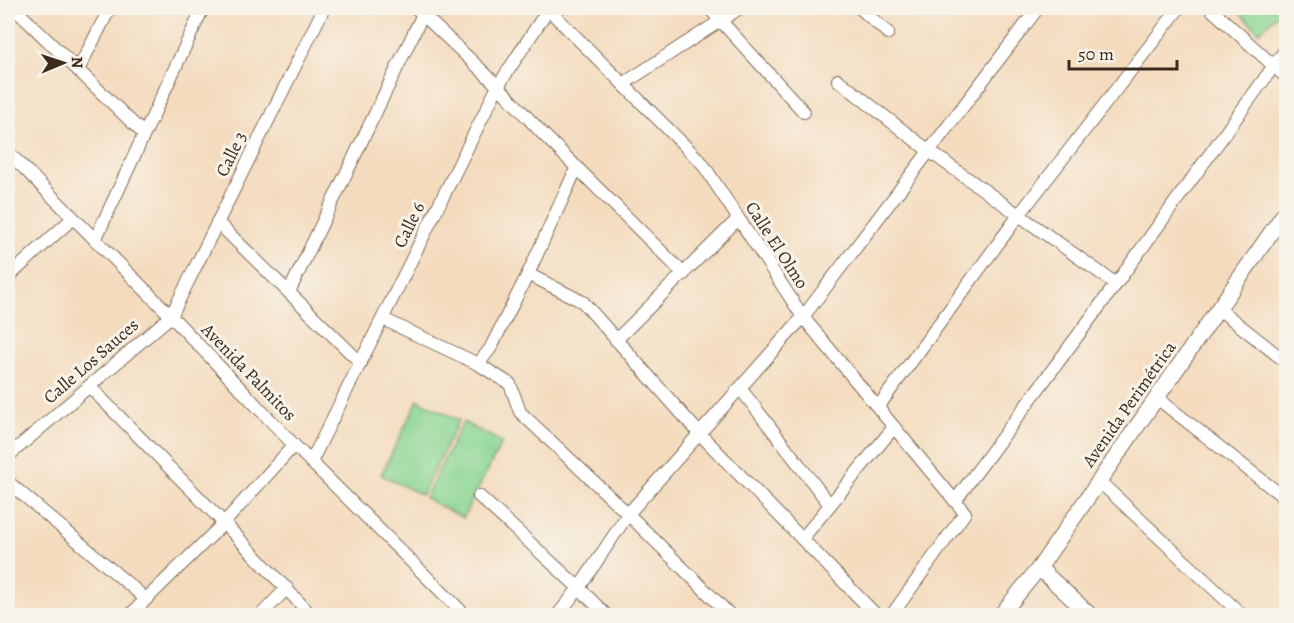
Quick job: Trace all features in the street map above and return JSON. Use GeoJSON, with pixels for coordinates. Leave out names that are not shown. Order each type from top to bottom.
{"type":"FeatureCollection","features":[{"type":"Feature","properties":{"kind":"street"},"geometry":{"type":"LineString","coordinates":[[14,8],[144,134]]}},
{"type":"Feature","properties":{"kind":"street"},"geometry":{"type":"LineString","coordinates":[[78,70],[110,8]]}},
{"type":"Feature","properties":{"kind":"street"},"geometry":{"type":"LineString","coordinates":[[94,240],[203,8]]}},
{"type":"Feature","properties":{"kind":"street","name":"Calle 3"},"geometry":{"type":"LineString","coordinates":[[171,316],[324,8]]}},
{"type":"Feature","properties":{"kind":"street","name":"Calle El Olmo"},"geometry":{"type":"LineString","coordinates":[[548,8],[702,163],[803,317],[965,513],[891,615]]}},
{"type":"Feature","properties":{"kind":"street","name":"Calle 6"},"geometry":{"type":"LineString","coordinates":[[311,462],[498,87],[548,8]]}},
{"type":"Feature","properties":{"kind":"street"},"geometry":{"type":"LineString","coordinates":[[709,8],[804,112]]}},
{"type":"Feature","properties":{"kind":"street"},"geometry":{"type":"LineString","coordinates":[[623,84],[740,8]]}},
{"type":"Feature","properties":{"kind":"street"},"geometry":{"type":"LineString","coordinates":[[860,8],[888,33]]}},
{"type":"Feature","properties":{"kind":"street"},"geometry":{"type":"LineString","coordinates":[[557,615],[579,588],[628,514],[803,317],[1038,8]]}},
{"type":"Feature","properties":{"kind":"street"},"geometry":{"type":"LineString","coordinates":[[878,407],[1019,215],[1179,8]]}},
{"type":"Feature","properties":{"kind":"street"},"geometry":{"type":"LineString","coordinates":[[1210,8],[1287,77]]}},
{"type":"Feature","properties":{"kind":"street"},"geometry":{"type":"LineString","coordinates":[[289,292],[419,11],[684,274]]}},
{"type":"Feature","properties":{"kind":"street"},"geometry":{"type":"LineString","coordinates":[[955,501],[1287,49]]}},
{"type":"Feature","properties":{"kind":"street"},"geometry":{"type":"LineString","coordinates":[[838,80],[929,151],[1116,284]]}},
{"type":"Feature","properties":{"kind":"street","name":"Avenida Palmitos"},"geometry":{"type":"LineString","coordinates":[[8,152],[171,316],[294,445],[466,615]]}},
{"type":"Feature","properties":{"kind":"street"},"geometry":{"type":"LineString","coordinates":[[478,364],[490,349],[528,274],[577,167]]}},
{"type":"Feature","properties":{"kind":"street","name":"Avenida Perimétrica"},"geometry":{"type":"LineString","coordinates":[[1000,615],[1039,568],[1287,211]]}},
{"type":"Feature","properties":{"kind":"street"},"geometry":{"type":"LineString","coordinates":[[8,277],[73,218]]}},
{"type":"Feature","properties":{"kind":"street"},"geometry":{"type":"LineString","coordinates":[[616,340],[738,219]]}},
{"type":"Feature","properties":{"kind":"street"},"geometry":{"type":"LineString","coordinates":[[217,222],[361,363]]}},
{"type":"Feature","properties":{"kind":"street"},"geometry":{"type":"LineString","coordinates":[[528,274],[583,302],[699,433],[877,615]]}},
{"type":"Feature","properties":{"kind":"street"},"geometry":{"type":"LineString","coordinates":[[1219,309],[1287,362]]}},
{"type":"Feature","properties":{"kind":"street","name":"Calle Los Sauces"},"geometry":{"type":"LineString","coordinates":[[8,456],[171,316]]}},
{"type":"Feature","properties":{"kind":"street"},"geometry":{"type":"LineString","coordinates":[[383,319],[478,364],[510,384],[520,412],[731,615]]}},
{"type":"Feature","properties":{"kind":"street"},"geometry":{"type":"LineString","coordinates":[[89,386],[312,615]]}},
{"type":"Feature","properties":{"kind":"street"},"geometry":{"type":"LineString","coordinates":[[740,388],[830,505]]}},
{"type":"Feature","properties":{"kind":"street"},"geometry":{"type":"LineString","coordinates":[[1157,398],[1287,499]]}},
{"type":"Feature","properties":{"kind":"street"},"geometry":{"type":"LineString","coordinates":[[802,539],[894,427]]}},
{"type":"Feature","properties":{"kind":"street"},"geometry":{"type":"LineString","coordinates":[[129,615],[224,523],[294,445]]}},
{"type":"Feature","properties":{"kind":"street"},"geometry":{"type":"LineString","coordinates":[[1099,481],[1243,615]]}},
{"type":"Feature","properties":{"kind":"street"},"geometry":{"type":"LineString","coordinates":[[8,482],[146,599]]}},
{"type":"Feature","properties":{"kind":"street"},"geometry":{"type":"LineString","coordinates":[[479,496],[607,615]]}},
{"type":"Feature","properties":{"kind":"street"},"geometry":{"type":"LineString","coordinates":[[1039,568],[1091,615]]}},
{"type":"Feature","properties":{"kind":"street"},"geometry":{"type":"LineString","coordinates":[[260,615],[286,588]]}},
{"type":"Feature","properties":{"kind":"lane"},"geometry":{"type":"LineString","coordinates":[[1048,615],[1061,615]]}},
{"type":"Feature","properties":{"kind":"green space"},"geometry":{"type":"Polygon","coordinates":[[[1235,8],[1284,8],[1259,32],[1235,8]]]}},
{"type":"Feature","properties":{"kind":"green space"},"geometry":{"type":"Polygon","coordinates":[[[418,400],[459,420],[422,495],[381,475],[418,400]]]}},
{"type":"Feature","properties":{"kind":"green space"},"geometry":{"type":"Polygon","coordinates":[[[463,422],[502,442],[463,518],[425,498],[463,422]]]}}]}
